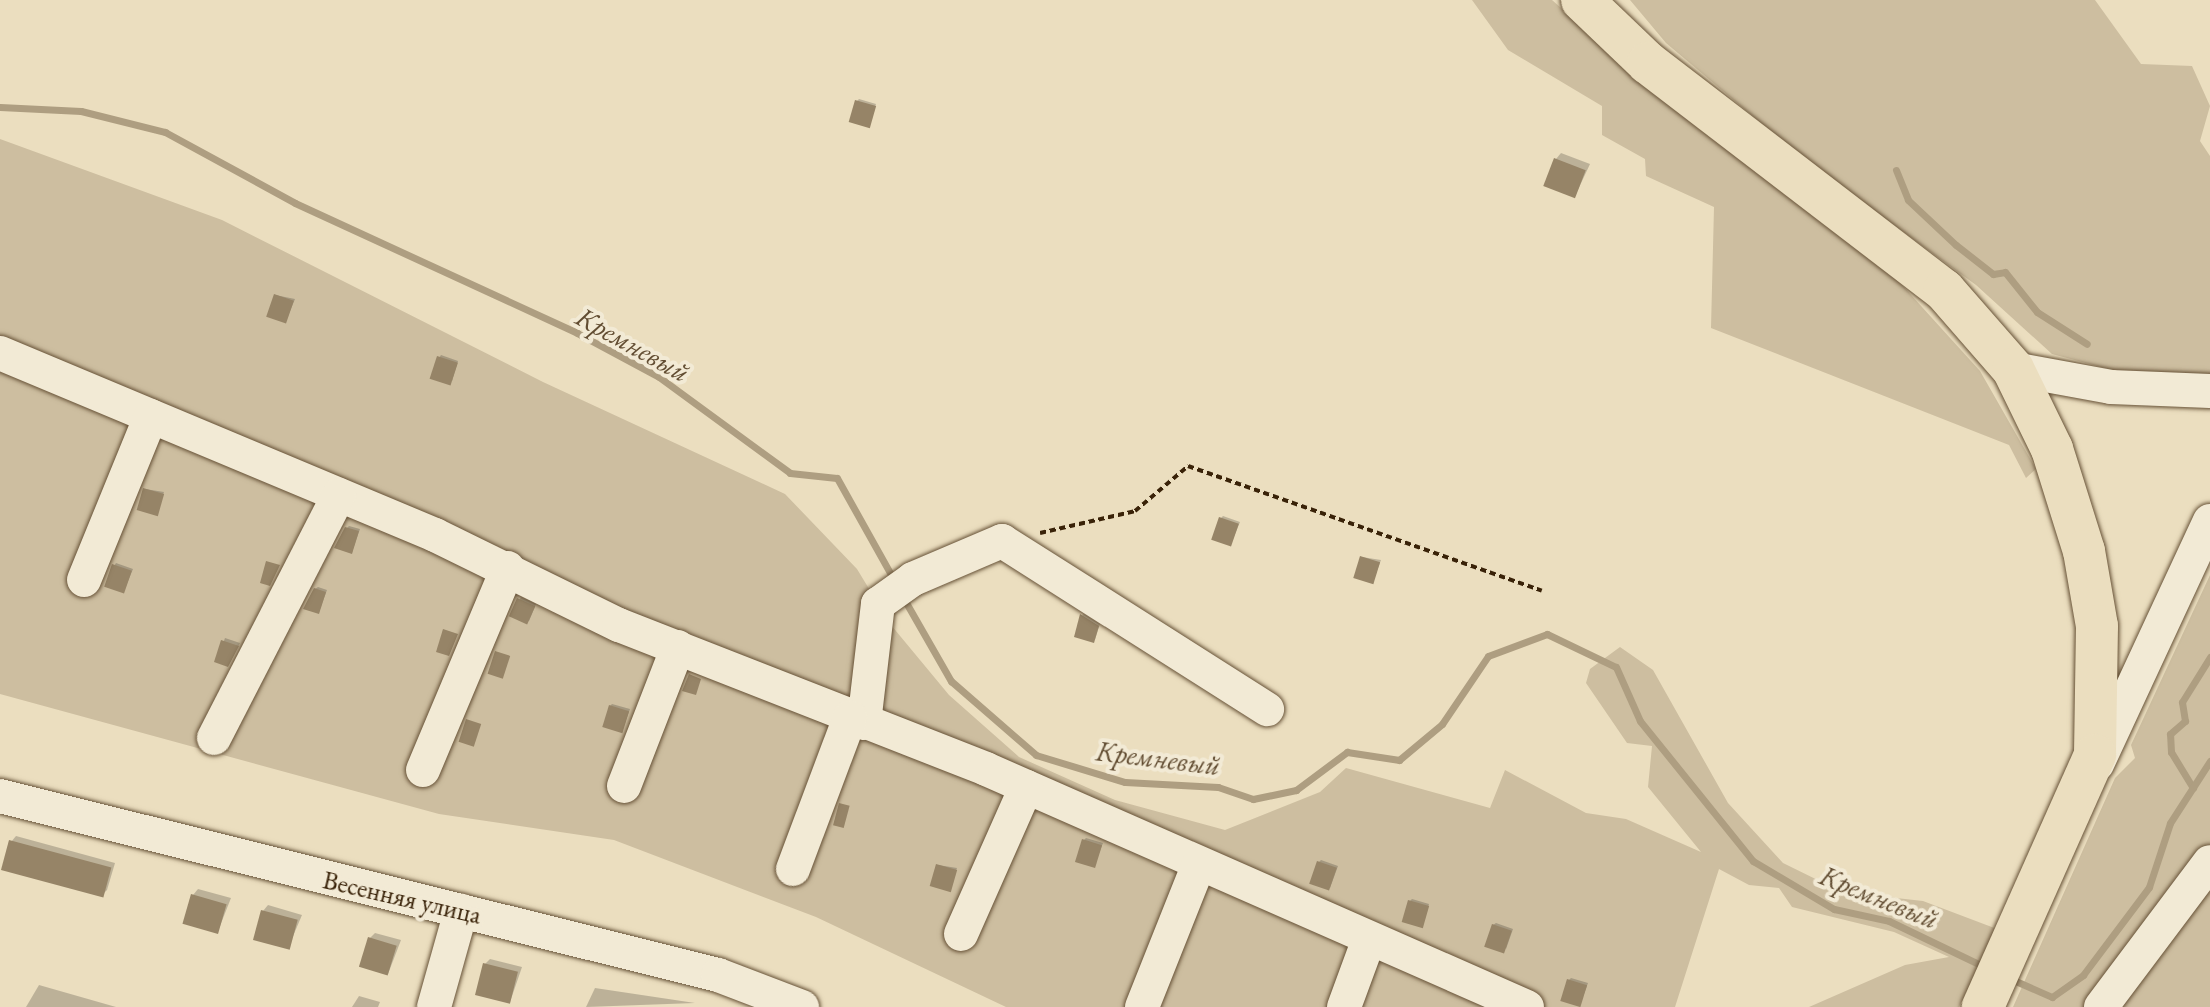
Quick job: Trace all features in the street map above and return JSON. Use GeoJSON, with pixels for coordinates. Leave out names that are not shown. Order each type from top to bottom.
{"type":"FeatureCollection","features":[{"type":"Feature","properties":{"kind":"main road"},"geometry":{"type":"LineString","coordinates":[[1582,0],[1648,63],[1944,290],[2013,369],[2052,449],[2084,551],[2097,626],[2099,717],[2088,782],[1983,1007]]}},
{"type":"Feature","properties":{"kind":"street"},"geometry":{"type":"LineString","coordinates":[[0,353],[508,568],[678,647],[1026,787],[1527,1007]]}},
{"type":"Feature","properties":{"kind":"street"},"geometry":{"type":"LineString","coordinates":[[2013,369],[2111,387],[2210,391]]}},
{"type":"Feature","properties":{"kind":"street"},"geometry":{"type":"LineString","coordinates":[[84,580],[151,416]]}},
{"type":"Feature","properties":{"kind":"street"},"geometry":{"type":"LineString","coordinates":[[214,738],[339,495]]}},
{"type":"Feature","properties":{"kind":"street"},"geometry":{"type":"LineString","coordinates":[[2088,782],[2210,521]]}},
{"type":"Feature","properties":{"kind":"street"},"geometry":{"type":"LineString","coordinates":[[793,869],[857,720],[878,604],[913,579],[1002,541],[1267,709]]}},
{"type":"Feature","properties":{"kind":"street"},"geometry":{"type":"LineString","coordinates":[[423,770],[508,568]]}},
{"type":"Feature","properties":{"kind":"street"},"geometry":{"type":"LineString","coordinates":[[624,786],[678,647]]}},
{"type":"Feature","properties":{"kind":"street"},"geometry":{"type":"LineString","coordinates":[[961,934],[1026,787]]}},
{"type":"Feature","properties":{"kind":"street","name":"Весенняя улица"},"geometry":{"type":"LineString","coordinates":[[0,796],[718,975],[802,1007]]}},
{"type":"Feature","properties":{"kind":"street"},"geometry":{"type":"LineString","coordinates":[[2101,1007],[2210,862]]}},
{"type":"Feature","properties":{"kind":"street"},"geometry":{"type":"LineString","coordinates":[[1142,1007],[1199,864]]}},
{"type":"Feature","properties":{"kind":"street"},"geometry":{"type":"LineString","coordinates":[[434,1007],[461,911]]}},
{"type":"Feature","properties":{"kind":"street"},"geometry":{"type":"LineString","coordinates":[[1344,1007],[1369,939]]}},
{"type":"Feature","properties":{"kind":"path"},"geometry":{"type":"LineString","coordinates":[[1002,541],[1135,511],[1188,466],[1542,591]]}},
{"type":"Feature","properties":{"kind":"shaded area"},"geometry":{"type":"Polygon","coordinates":[[[1472,0],[1552,0],[1695,126],[1893,275],[1980,371],[2036,469],[2026,478],[2009,445],[1711,328],[1714,207],[1646,176],[1645,159],[1602,135],[1602,106],[1508,50],[1472,0]]]}},
{"type":"Feature","properties":{"kind":"shaded area"},"geometry":{"type":"Polygon","coordinates":[[[1630,0],[2095,0],[2141,64],[2192,66],[2210,106],[2200,141],[2210,156],[2210,375],[2146,379],[2052,354],[1976,285],[1805,160],[1666,43],[1630,0]]]}},
{"type":"Feature","properties":{"kind":"shaded area"},"geometry":{"type":"Polygon","coordinates":[[[0,139],[222,220],[543,382],[785,494],[857,569],[891,625],[949,695],[1019,757],[1115,800],[1225,830],[1320,792],[1346,768],[1490,808],[1505,770],[1586,813],[1626,819],[1701,852],[1648,787],[1652,746],[1627,743],[1586,683],[1590,669],[1620,647],[1653,670],[1728,803],[1783,863],[1842,892],[1923,901],[1997,929],[1959,1007],[1809,1007],[1905,965],[1949,957],[1894,932],[1792,907],[1779,888],[1749,885],[1719,869],[1675,1007],[1006,1007],[816,917],[614,840],[439,814],[0,694],[0,139]]]}},
{"type":"Feature","properties":{"kind":"shaded area"},"geometry":{"type":"Polygon","coordinates":[[[2210,575],[2210,1007],[2013,1007],[2115,778],[2135,758],[2131,745],[2210,575]]]}},
{"type":"Feature","properties":{"kind":"building"},"geometry":{"type":"Polygon","coordinates":[[[855,100],[876,106],[870,128],[849,122],[855,100]]]}},
{"type":"Feature","properties":{"kind":"building"},"geometry":{"type":"Polygon","coordinates":[[[1554,158],[1586,170],[1575,198],[1543,186],[1554,158]]]}},
{"type":"Feature","properties":{"kind":"building"},"geometry":{"type":"Polygon","coordinates":[[[274,294],[294,301],[286,324],[266,317],[274,294]]]}},
{"type":"Feature","properties":{"kind":"building"},"geometry":{"type":"Polygon","coordinates":[[[437,356],[458,363],[451,386],[430,379],[437,356]]]}},
{"type":"Feature","properties":{"kind":"building"},"geometry":{"type":"Polygon","coordinates":[[[143,488],[164,494],[158,516],[137,510],[143,488]]]}},
{"type":"Feature","properties":{"kind":"building"},"geometry":{"type":"Polygon","coordinates":[[[1219,517],[1239,524],[1231,547],[1211,540],[1219,517]]]}},
{"type":"Feature","properties":{"kind":"building"},"geometry":{"type":"Polygon","coordinates":[[[345,527],[359,531],[352,554],[334,548],[345,527]]]}},
{"type":"Feature","properties":{"kind":"building"},"geometry":{"type":"Polygon","coordinates":[[[1360,556],[1380,562],[1373,584],[1353,578],[1360,556]]]}},
{"type":"Feature","properties":{"kind":"building"},"geometry":{"type":"Polygon","coordinates":[[[266,561],[280,565],[270,586],[260,583],[266,561]]]}},
{"type":"Feature","properties":{"kind":"building"},"geometry":{"type":"Polygon","coordinates":[[[112,564],[132,571],[124,594],[104,587],[112,564]]]}},
{"type":"Feature","properties":{"kind":"building"},"geometry":{"type":"Polygon","coordinates":[[[314,588],[326,592],[319,614],[303,609],[314,588]]]}},
{"type":"Feature","properties":{"kind":"building"},"geometry":{"type":"Polygon","coordinates":[[[517,598],[535,606],[527,624],[509,616],[517,598]]]}},
{"type":"Feature","properties":{"kind":"building"},"geometry":{"type":"Polygon","coordinates":[[[1080,614],[1099,626],[1094,643],[1074,637],[1080,614]]]}},
{"type":"Feature","properties":{"kind":"building"},"geometry":{"type":"Polygon","coordinates":[[[443,629],[458,634],[449,656],[436,652],[443,629]]]}},
{"type":"Feature","properties":{"kind":"building"},"geometry":{"type":"Polygon","coordinates":[[[221,640],[239,646],[228,667],[214,662],[221,640]]]}},
{"type":"Feature","properties":{"kind":"building"},"geometry":{"type":"Polygon","coordinates":[[[495,651],[510,656],[503,679],[488,674],[495,651]]]}},
{"type":"Feature","properties":{"kind":"building"},"geometry":{"type":"Polygon","coordinates":[[[689,674],[701,679],[696,695],[682,691],[689,674]]]}},
{"type":"Feature","properties":{"kind":"building"},"geometry":{"type":"Polygon","coordinates":[[[609,705],[629,711],[622,733],[602,727],[609,705]]]}},
{"type":"Feature","properties":{"kind":"building"},"geometry":{"type":"Polygon","coordinates":[[[466,719],[481,724],[474,747],[459,742],[466,719]]]}},
{"type":"Feature","properties":{"kind":"building"},"geometry":{"type":"Polygon","coordinates":[[[839,803],[850,806],[844,828],[833,825],[839,803]]]}},
{"type":"Feature","properties":{"kind":"building"},"geometry":{"type":"Polygon","coordinates":[[[1082,839],[1102,845],[1095,868],[1075,862],[1082,839]]]}},
{"type":"Feature","properties":{"kind":"building"},"geometry":{"type":"Polygon","coordinates":[[[9,840],[111,867],[103,897],[1,870],[9,840]]]}},
{"type":"Feature","properties":{"kind":"building"},"geometry":{"type":"Polygon","coordinates":[[[1317,861],[1337,868],[1329,891],[1309,884],[1317,861]]]}},
{"type":"Feature","properties":{"kind":"building"},"geometry":{"type":"Polygon","coordinates":[[[936,864],[957,870],[951,892],[930,886],[936,864]]]}},
{"type":"Feature","properties":{"kind":"building"},"geometry":{"type":"Polygon","coordinates":[[[191,894],[227,904],[218,934],[182,924],[191,894]]]}},
{"type":"Feature","properties":{"kind":"building"},"geometry":{"type":"Polygon","coordinates":[[[1408,900],[1429,906],[1423,928],[1402,922],[1408,900]]]}},
{"type":"Feature","properties":{"kind":"building"},"geometry":{"type":"Polygon","coordinates":[[[261,910],[298,920],[290,950],[253,940],[261,910]]]}},
{"type":"Feature","properties":{"kind":"building"},"geometry":{"type":"Polygon","coordinates":[[[1492,924],[1512,931],[1504,954],[1484,947],[1492,924]]]}},
{"type":"Feature","properties":{"kind":"building"},"geometry":{"type":"Polygon","coordinates":[[[368,937],[397,946],[388,975],[359,967],[368,937]]]}},
{"type":"Feature","properties":{"kind":"building"},"geometry":{"type":"Polygon","coordinates":[[[483,963],[518,972],[510,1004],[475,995],[483,963]]]}},
{"type":"Feature","properties":{"kind":"building"},"geometry":{"type":"Polygon","coordinates":[[[1567,979],[1587,985],[1580,1007],[1560,1001],[1567,979]]]}},
{"type":"Feature","properties":{"kind":"waterway","name":"Кремневый"},"geometry":{"type":"LineString","coordinates":[[0,107],[81,111],[165,132],[295,203],[577,333],[659,377],[790,473],[837,478],[894,580]]}},
{"type":"Feature","properties":{"kind":"waterway"},"geometry":{"type":"LineString","coordinates":[[1896,170],[1908,200],[1956,245],[1993,274],[2005,272],[2037,312],[2087,344]]}},
{"type":"Feature","properties":{"kind":"waterway","name":"Кремневый"},"geometry":{"type":"LineString","coordinates":[[904,599],[951,681],[1036,755],[1125,782],[1218,787],[1253,799],[1296,790],[1347,752],[1399,760],[1442,724],[1488,656],[1547,634],[1616,667],[1640,721],[1753,861],[1834,909],[1889,921],[1985,967]]}},
{"type":"Feature","properties":{"kind":"waterway"},"geometry":{"type":"LineString","coordinates":[[2193,788],[2171,752],[2170,734],[2185,721],[2182,702],[2210,657]]}},
{"type":"Feature","properties":{"kind":"waterway","name":"Кремневый"},"geometry":{"type":"LineString","coordinates":[[2011,979],[2052,997],[2083,975],[2149,887],[2170,823],[2210,761]]}}]}
